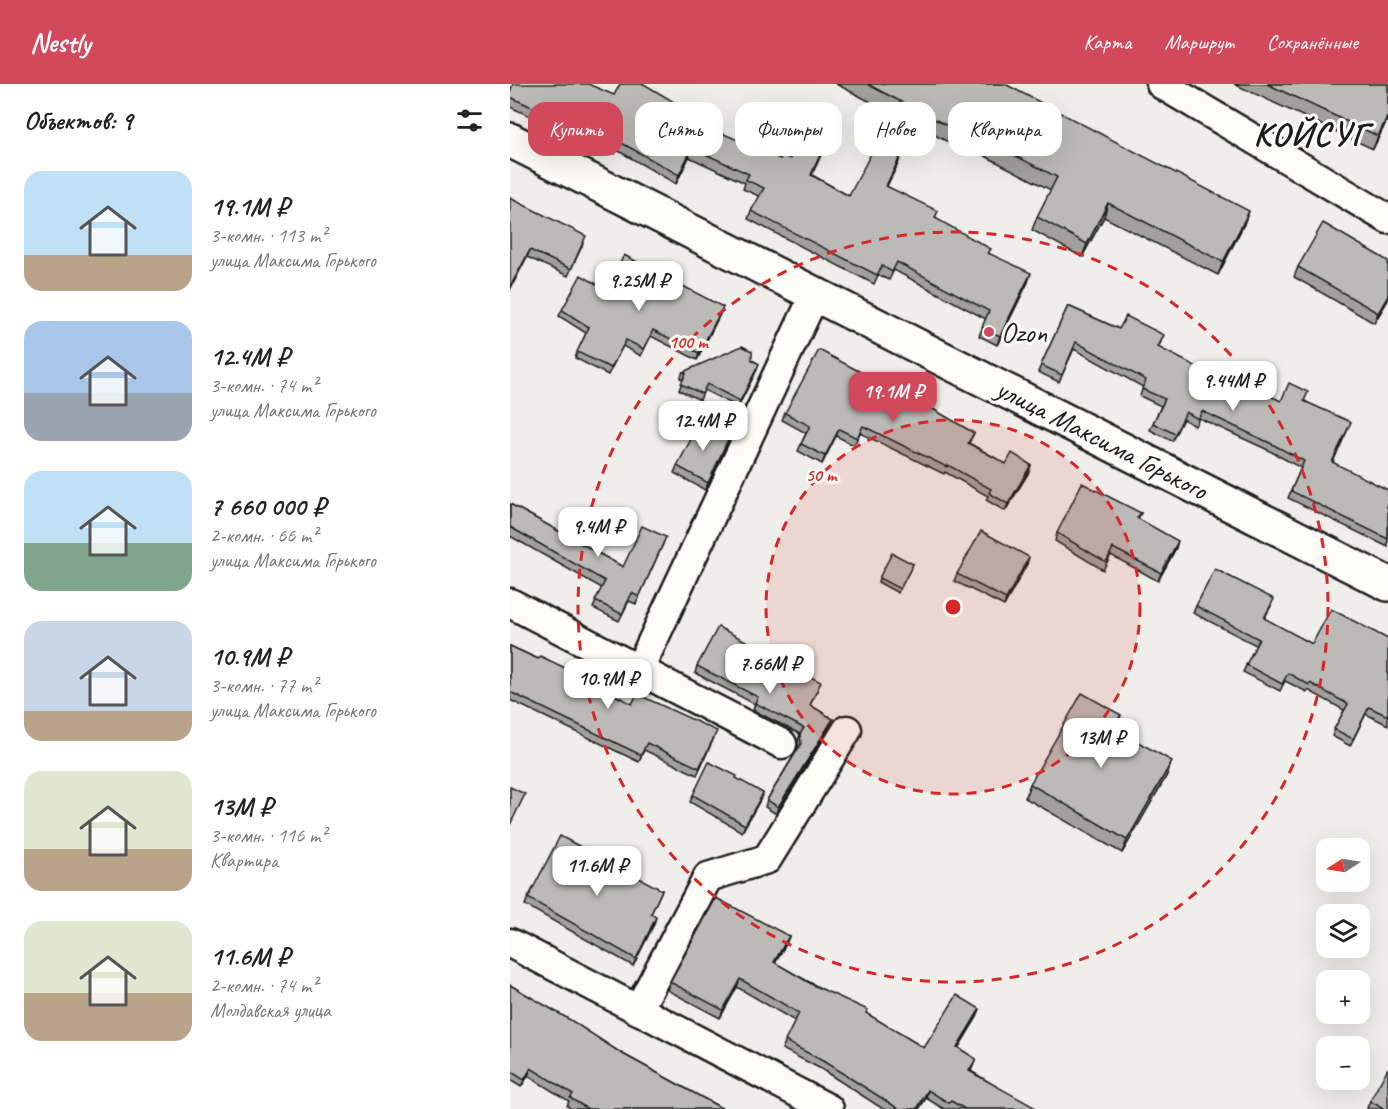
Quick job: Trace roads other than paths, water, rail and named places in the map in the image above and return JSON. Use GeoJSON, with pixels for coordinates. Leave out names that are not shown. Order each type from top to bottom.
{"type":"FeatureCollection","features":[{"type":"Feature","properties":{"kind":"main road","name":"улица Максима Горького"},"geometry":{"type":"LineString","coordinates":[[510,140],[1388,584]]}},
{"type":"Feature","properties":{"kind":"street"},"geometry":{"type":"LineString","coordinates":[[1161,84],[1388,219]]}},
{"type":"Feature","properties":{"kind":"street"},"geometry":{"type":"LineString","coordinates":[[639,670],[815,294]]}},
{"type":"Feature","properties":{"kind":"street"},"geometry":{"type":"LineString","coordinates":[[510,603],[782,744]]}},
{"type":"Feature","properties":{"kind":"street"},"geometry":{"type":"LineString","coordinates":[[638,1010],[708,877],[767,859],[847,730]]}},
{"type":"Feature","properties":{"kind":"street"},"geometry":{"type":"LineString","coordinates":[[510,943],[829,1109]]}},
{"type":"Feature","properties":{"kind":"place","name":"Ozon"},"geometry":{"type":"Point","coordinates":[989,332]}},
{"type":"Feature","properties":{"kind":"district","name":"КОЙСУГ"},"geometry":{"type":"Point","coordinates":[1311,133]}}]}
